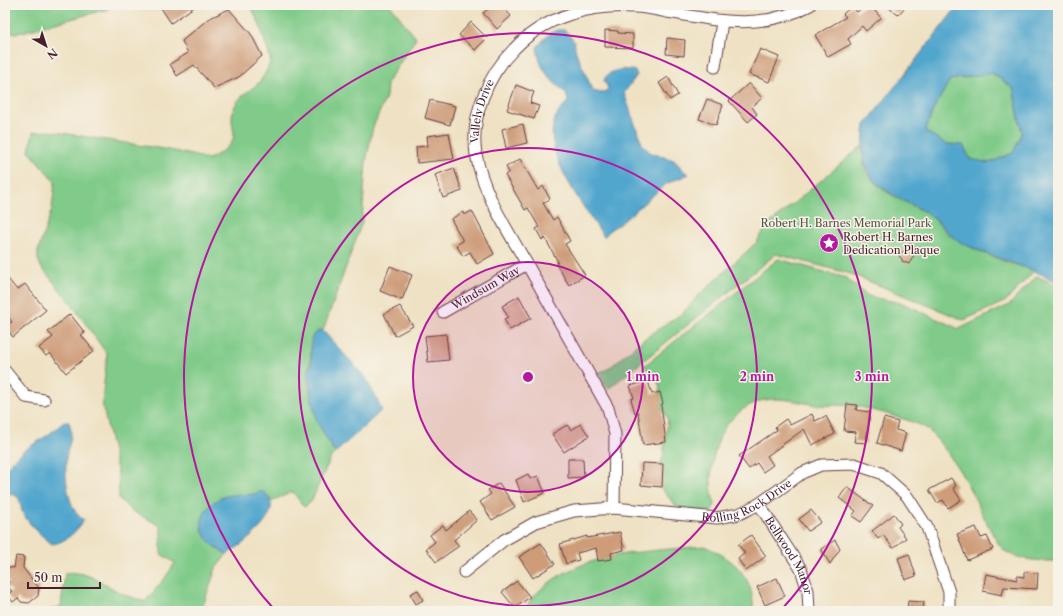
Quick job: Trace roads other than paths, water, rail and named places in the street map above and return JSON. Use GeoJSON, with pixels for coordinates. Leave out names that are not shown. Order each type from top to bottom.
{"type":"FeatureCollection","features":[{"type":"Feature","properties":{"kind":"street","name":"Vallely Drive"},"geometry":{"type":"LineString","coordinates":[[614,508],[615,434],[608,408],[487,193],[476,153],[476,128],[481,103],[490,80],[504,59],[522,41],[544,25],[567,15],[594,8],[636,7],[722,22],[758,22],[795,14],[810,5]]}},
{"type":"Feature","properties":{"kind":"street"},"geometry":{"type":"LineString","coordinates":[[715,67],[722,22]]}},
{"type":"Feature","properties":{"kind":"street","name":"Windsum Way"},"geometry":{"type":"LineString","coordinates":[[443,312],[527,264]]}},
{"type":"Feature","properties":{"kind":"street"},"geometry":{"type":"LineString","coordinates":[[5,371],[26,397],[44,400]]}},
{"type":"Feature","properties":{"kind":"street","name":"Rolling Rock Drive"},"geometry":{"type":"LineString","coordinates":[[464,572],[504,540],[536,522],[574,511],[614,508],[717,518],[739,514],[759,504],[802,473],[821,465],[854,464],[881,473],[907,496],[927,528],[949,592],[949,611]]}},
{"type":"Feature","properties":{"kind":"street","name":"Bellwood Manor"},"geometry":{"type":"LineString","coordinates":[[759,504],[801,569],[808,591],[809,611]]}},
{"type":"Feature","properties":{"kind":"water"},"geometry":{"type":"Polygon","coordinates":[[[961,5],[1058,5],[1058,280],[1055,281],[1032,270],[962,243],[952,236],[932,216],[885,190],[869,173],[865,161],[863,145],[865,125],[953,12],[961,5]],[[992,73],[950,80],[934,108],[925,131],[946,144],[963,145],[970,159],[989,163],[1013,153],[1022,133],[1013,88],[992,73]]]}},
{"type":"Feature","properties":{"kind":"water"},"geometry":{"type":"Polygon","coordinates":[[[558,30],[565,30],[574,41],[576,52],[593,91],[601,93],[607,91],[608,88],[604,80],[606,76],[613,72],[618,70],[635,71],[637,75],[624,93],[642,144],[651,153],[674,160],[685,172],[689,174],[666,184],[621,223],[611,229],[604,237],[568,182],[560,166],[555,150],[552,135],[554,121],[558,113],[568,101],[566,93],[550,79],[543,68],[538,55],[537,47],[550,33],[558,30]]]}},
{"type":"Feature","properties":{"kind":"water"},"geometry":{"type":"Polygon","coordinates":[[[320,330],[323,331],[366,378],[382,410],[335,453],[317,422],[308,372],[311,364],[311,340],[313,335],[320,330]]]}},
{"type":"Feature","properties":{"kind":"water"},"geometry":{"type":"Polygon","coordinates":[[[64,422],[69,422],[71,428],[71,438],[66,456],[67,485],[74,509],[84,520],[66,539],[52,544],[27,520],[16,496],[12,494],[5,498],[5,469],[23,451],[48,435],[64,422]]]}},
{"type":"Feature","properties":{"kind":"water"},"geometry":{"type":"Polygon","coordinates":[[[262,491],[270,499],[271,507],[268,517],[262,526],[244,543],[227,554],[219,550],[208,540],[203,532],[202,522],[206,511],[220,498],[236,494],[254,494],[262,491]]]}},
{"type":"Feature","properties":{"kind":"place","name":"Robert H. Barnes Dedication Plaque"},"geometry":{"type":"Point","coordinates":[829,243]}},
{"type":"Feature","properties":{"kind":"park label","name":"Robert H. Barnes Memorial Park"},"geometry":{"type":"Point","coordinates":[846,223]}}]}
